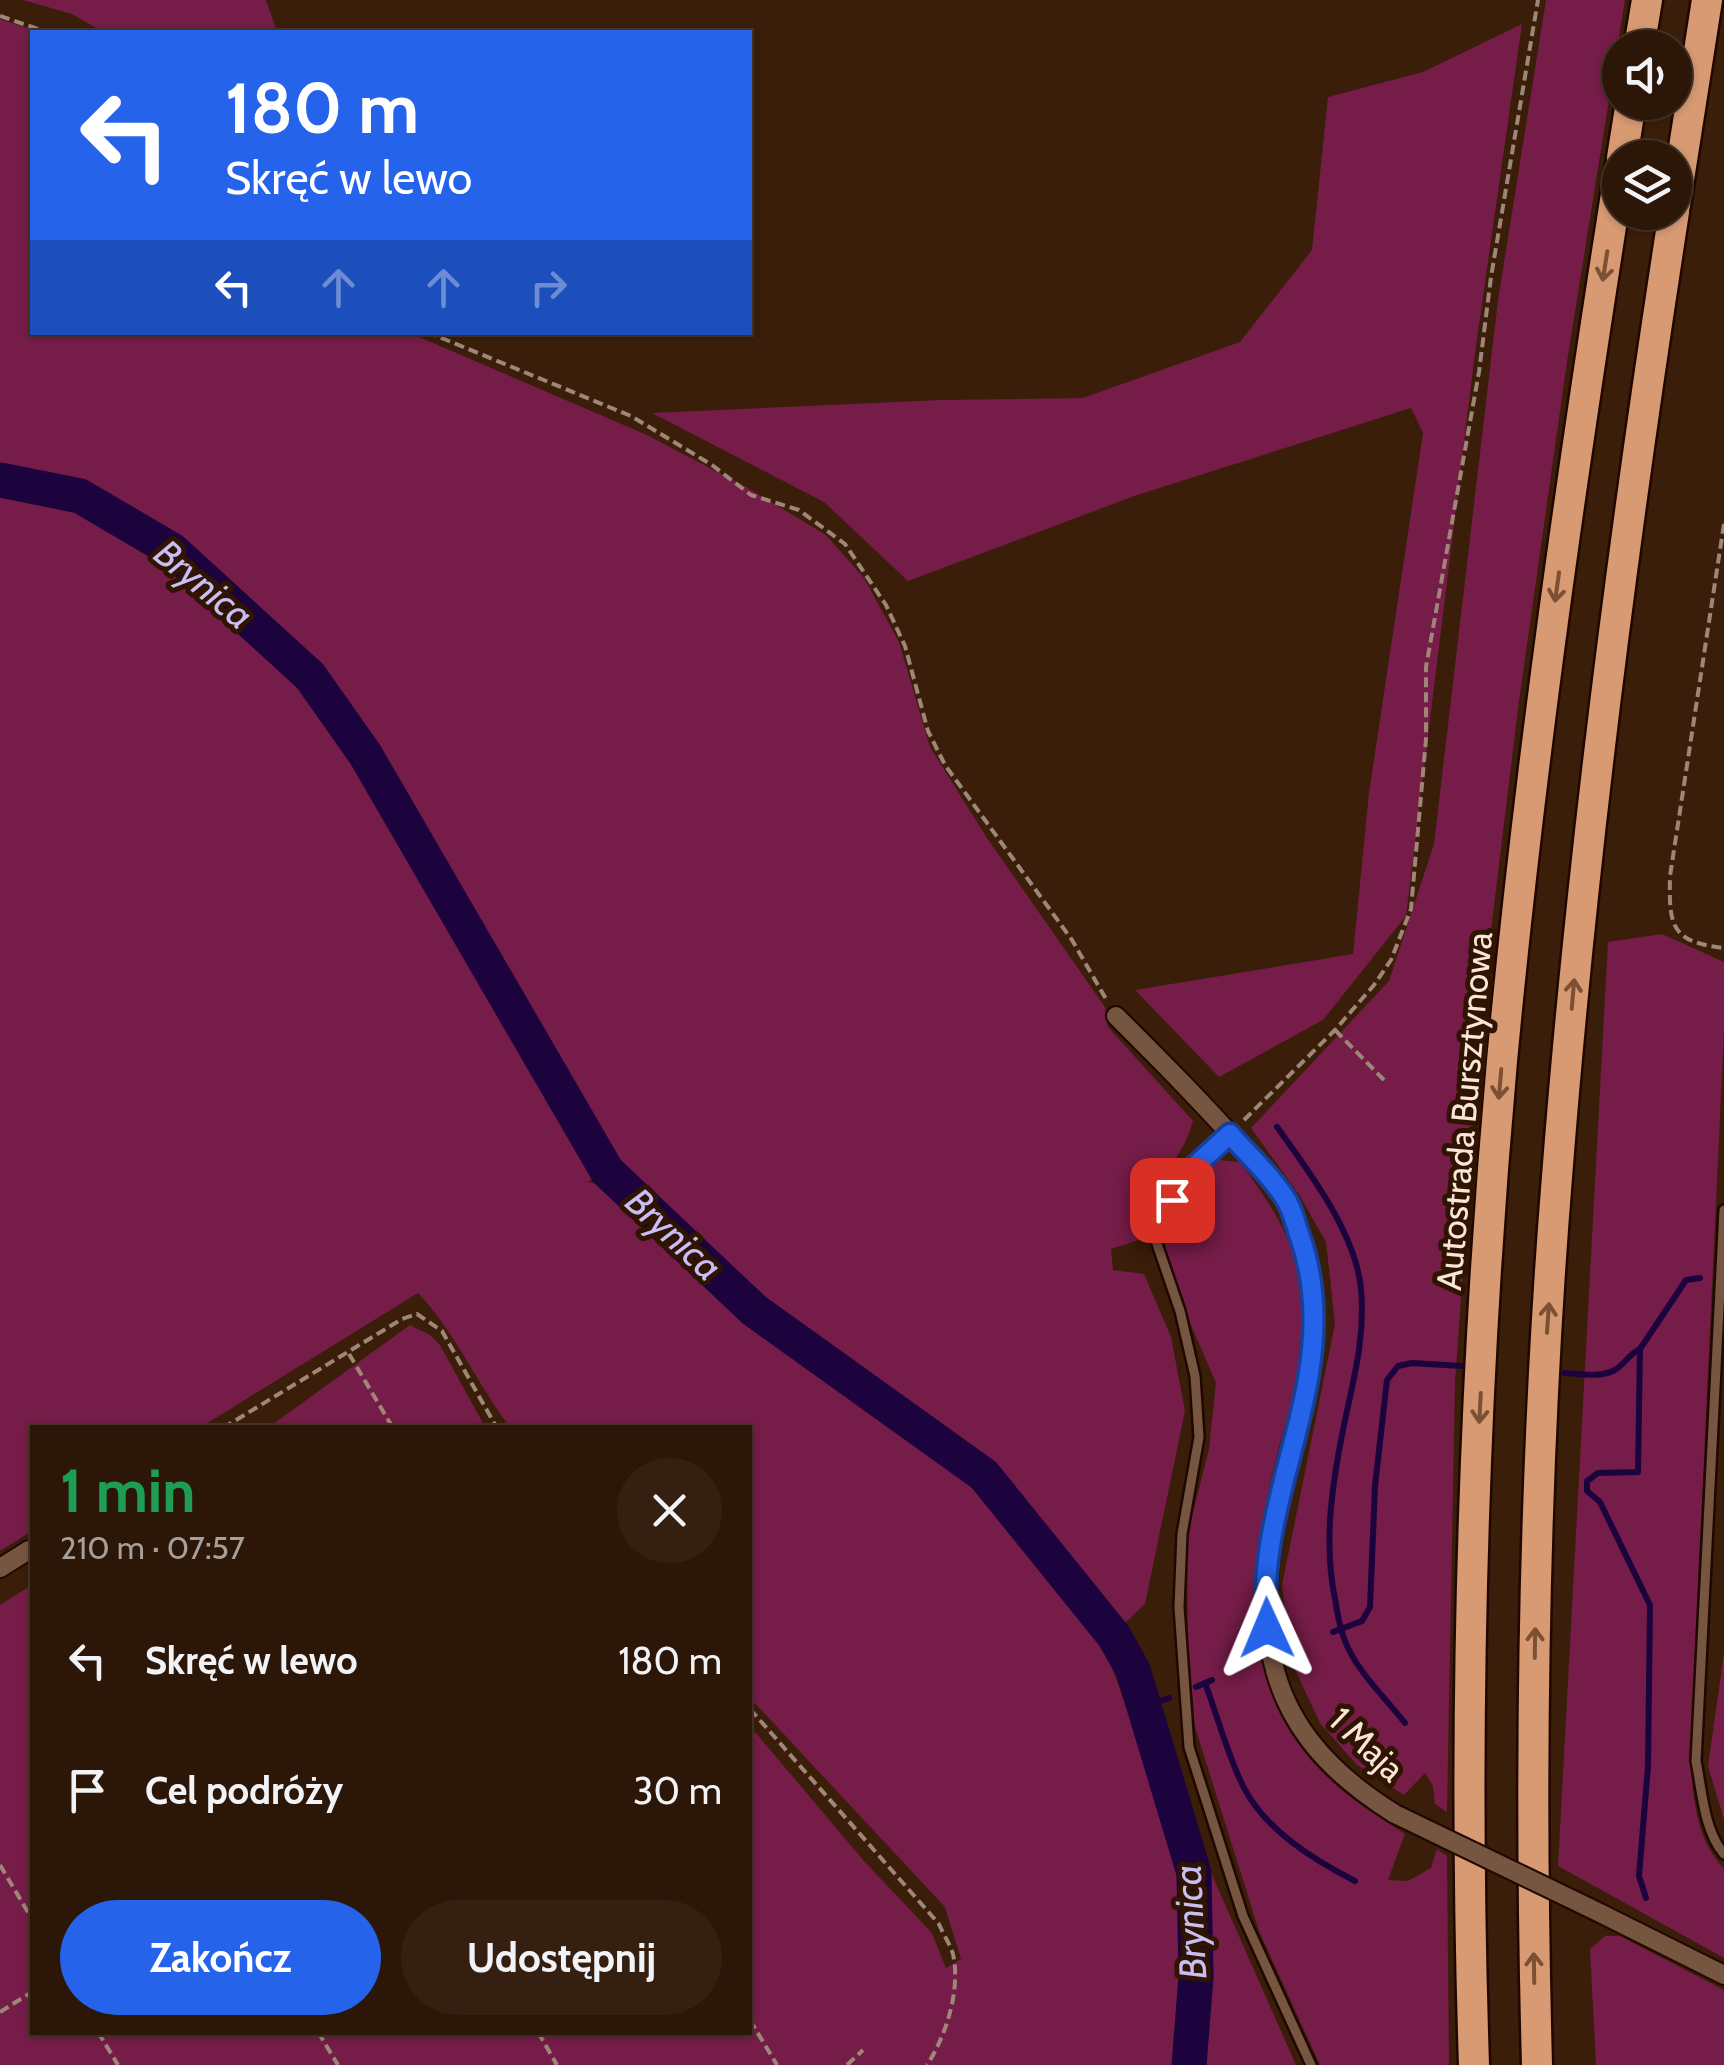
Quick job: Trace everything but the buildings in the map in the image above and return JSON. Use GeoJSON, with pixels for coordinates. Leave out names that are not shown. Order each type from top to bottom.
{"type":"FeatureCollection","features":[{"type":"Feature","properties":{"kind":"highway"},"geometry":{"type":"LineString","coordinates":[[1642,30],[1647,0]]}},
{"type":"Feature","properties":{"kind":"highway"},"geometry":{"type":"LineString","coordinates":[[1685,140],[1707,0]]}},
{"type":"Feature","properties":{"kind":"highway","name":"Autostrada Bursztynowa"},"geometry":{"type":"LineString","coordinates":[[1474,2065],[1470,1912],[1472,1635],[1477,1458],[1498,1112],[1535,755],[1611,230]]}},
{"type":"Feature","properties":{"kind":"highway"},"geometry":{"type":"LineString","coordinates":[[1536,2065],[1535,1635],[1556,1180],[1600,738],[1671,230]]}},
{"type":"Feature","properties":{"kind":"street","name":"1 Maja"},"geometry":{"type":"LineString","coordinates":[[1116,1016],[1286,1198],[1306,1253],[1316,1304],[1311,1373],[1268,1556],[1265,1602],[1272,1659],[1290,1706],[1315,1747],[1357,1787],[1395,1814],[1724,1975]]}},
{"type":"Feature","properties":{"kind":"street"},"geometry":{"type":"LineString","coordinates":[[0,1568],[29,1550]]}},
{"type":"Feature","properties":{"kind":"lane"},"geometry":{"type":"LineString","coordinates":[[1230,1134],[1185,1175],[1159,1224],[1156,1241],[1180,1311],[1195,1376],[1199,1437],[1182,1534],[1179,1607],[1188,1747],[1243,1916],[1311,2065]]}},
{"type":"Feature","properties":{"kind":"lane"},"geometry":{"type":"LineString","coordinates":[[1724,1210],[1696,1761],[1704,1807],[1717,1846],[1724,1854]]}},
{"type":"Feature","properties":{"kind":"path"},"geometry":{"type":"LineString","coordinates":[[1230,1134],[1335,1030],[1374,985],[1391,960],[1411,909],[1426,739],[1426,667],[1479,372],[1538,0]]}},
{"type":"Feature","properties":{"kind":"path"},"geometry":{"type":"LineString","coordinates":[[0,16],[41,30]]}},
{"type":"Feature","properties":{"kind":"path"},"geometry":{"type":"LineString","coordinates":[[434,335],[630,416],[712,465],[751,495],[800,510],[846,544],[886,605],[905,646],[928,731],[944,764],[1072,940],[1116,1016]]}},
{"type":"Feature","properties":{"kind":"path"},"geometry":{"type":"LineString","coordinates":[[1724,524],[1670,876],[1669,904],[1672,924],[1685,939],[1698,946],[1724,948]]}},
{"type":"Feature","properties":{"kind":"path"},"geometry":{"type":"LineString","coordinates":[[1335,1030],[1386,1082]]}},
{"type":"Feature","properties":{"kind":"path"},"geometry":{"type":"LineString","coordinates":[[228,1425],[402,1319],[417,1314],[442,1331],[495,1425]]}},
{"type":"Feature","properties":{"kind":"path"},"geometry":{"type":"LineString","coordinates":[[348,1353],[391,1425]]}},
{"type":"Feature","properties":{"kind":"path"},"geometry":{"type":"LineString","coordinates":[[752,1711],[939,1924],[952,1952],[954,1986],[942,2035],[927,2065]]}},
{"type":"Feature","properties":{"kind":"path"},"geometry":{"type":"LineString","coordinates":[[0,1865],[30,1916]]}},
{"type":"Feature","properties":{"kind":"path"},"geometry":{"type":"LineString","coordinates":[[0,2012],[30,1993]]}},
{"type":"Feature","properties":{"kind":"path"},"geometry":{"type":"LineString","coordinates":[[752,2023],[777,2065]]}},
{"type":"Feature","properties":{"kind":"path"},"geometry":{"type":"LineString","coordinates":[[100,2035],[118,2065]]}},
{"type":"Feature","properties":{"kind":"path"},"geometry":{"type":"LineString","coordinates":[[320,2035],[338,2065]]}},
{"type":"Feature","properties":{"kind":"path"},"geometry":{"type":"LineString","coordinates":[[540,2035],[558,2065]]}},
{"type":"Feature","properties":{"kind":"path"},"geometry":{"type":"LineString","coordinates":[[847,2065],[863,2050]]}},
{"type":"Feature","properties":{"kind":"shaded area"},"geometry":{"type":"Polygon","coordinates":[[[23,0],[266,0],[276,30],[100,30],[72,14],[23,0]]]}},
{"type":"Feature","properties":{"kind":"shaded area"},"geometry":{"type":"Polygon","coordinates":[[[1546,0],[1625,0],[1620,30],[1602,30],[1602,120],[1606,120],[1519,701],[1481,1012],[1455,1383],[1447,1812],[1435,1804],[1433,1786],[1425,1773],[1404,1795],[1357,1765],[1320,1723],[1291,1661],[1282,1585],[1335,1324],[1326,1242],[1300,1196],[1251,1128],[1389,981],[1434,844],[1498,300],[1546,0]]]}},
{"type":"Feature","properties":{"kind":"shaded area"},"geometry":{"type":"Polygon","coordinates":[[[0,19],[33,30],[30,335],[415,335],[647,435],[826,535],[864,578],[899,642],[930,747],[987,838],[1105,1007],[1108,1027],[1193,1121],[1180,1152],[1148,1205],[1139,1240],[1111,1249],[1113,1270],[1144,1274],[1171,1337],[1185,1411],[1145,1604],[1103,1644],[1188,1873],[1180,2065],[0,2065],[0,1605],[30,1586],[30,2035],[752,2035],[752,1728],[864,1861],[932,1933],[946,1968],[961,1959],[945,1907],[752,1700],[752,1425],[509,1425],[444,1325],[418,1293],[204,1425],[30,1425],[30,1532],[0,1551],[0,19]],[[618,1161],[588,1182],[647,1196],[618,1161]]]}},
{"type":"Feature","properties":{"kind":"shaded area"},"geometry":{"type":"Polygon","coordinates":[[[1522,24],[1475,353],[1406,916],[1323,1020],[1219,1077],[1135,990],[1353,954],[1369,793],[1423,433],[1411,408],[1134,496],[908,581],[824,502],[652,413],[1083,398],[1240,342],[1312,250],[1328,97],[1423,72],[1522,24]]]}},
{"type":"Feature","properties":{"kind":"shaded area"},"geometry":{"type":"Polygon","coordinates":[[[1662,934],[1724,962],[1690,1757],[1701,1830],[1724,1868],[1724,1958],[1558,1866],[1608,942],[1662,934]]]}},
{"type":"Feature","properties":{"kind":"shaded area"},"geometry":{"type":"Polygon","coordinates":[[[1218,1160],[1240,1162],[1271,1206],[1294,1254],[1305,1309],[1299,1369],[1261,1532],[1256,1616],[1261,1657],[1272,1696],[1292,1734],[1320,1770],[1350,1797],[1405,1834],[1388,1880],[1408,1881],[1431,1868],[1437,1849],[1447,1856],[1449,2065],[1320,2065],[1259,1931],[1195,1727],[1188,1651],[1187,1536],[1209,1449],[1216,1383],[1165,1249],[1167,1225],[1187,1185],[1218,1160]]]}},
{"type":"Feature","properties":{"kind":"shaded area"},"geometry":{"type":"Polygon","coordinates":[[[410,1325],[440,1345],[484,1425],[272,1425],[410,1325]]]}},
{"type":"Feature","properties":{"kind":"shaded area"},"geometry":{"type":"Polygon","coordinates":[[[1724,1653],[1724,1820],[1708,1766],[1724,1653]]]}},
{"type":"Feature","properties":{"kind":"shaded area"},"geometry":{"type":"Polygon","coordinates":[[[1205,1859],[1296,2065],[1199,2065],[1205,1859]]]}},
{"type":"Feature","properties":{"kind":"shaded area"},"geometry":{"type":"Polygon","coordinates":[[[1605,1936],[1620,1936],[1724,1990],[1724,2065],[1596,2065],[1590,1949],[1605,1936]]]}},
{"type":"Feature","properties":{"kind":"waterway","name":"Brynica"},"geometry":{"type":"LineString","coordinates":[[0,480],[80,496],[172,550],[310,676],[365,754],[607,1171],[754,1310],[984,1475],[1114,1636],[1133,1670],[1194,1873],[1196,1977],[1189,2065]]}},
{"type":"Feature","properties":{"kind":"waterway"},"geometry":{"type":"LineString","coordinates":[[1277,1127],[1341,1225],[1357,1268],[1361,1327],[1332,1499],[1332,1579],[1340,1625],[1354,1660],[1405,1723]]}},
{"type":"Feature","properties":{"kind":"waterway"},"geometry":{"type":"LineString","coordinates":[[1565,1373],[1597,1375],[1619,1368],[1640,1349],[1686,1280],[1700,1278]]}},
{"type":"Feature","properties":{"kind":"waterway"},"geometry":{"type":"LineString","coordinates":[[1640,1349],[1638,1472],[1598,1473],[1587,1481],[1587,1491],[1600,1502],[1650,1605],[1648,1766],[1639,1876],[1646,1898]]}},
{"type":"Feature","properties":{"kind":"waterway"},"geometry":{"type":"LineString","coordinates":[[1333,1632],[1362,1621],[1370,1607],[1375,1486],[1387,1380],[1398,1366],[1412,1363],[1461,1366]]}},
{"type":"Feature","properties":{"kind":"waterway"},"geometry":{"type":"LineString","coordinates":[[1196,1687],[1212,1680]]}},
{"type":"Feature","properties":{"kind":"waterway"},"geometry":{"type":"LineString","coordinates":[[1205,1683],[1232,1761],[1252,1802],[1292,1842],[1355,1881]]}},
{"type":"Feature","properties":{"kind":"waterway"},"geometry":{"type":"LineString","coordinates":[[1144,1707],[1169,1698]]}},
{"type":"Feature","properties":{"kind":"route"},"geometry":{"type":"LineString","coordinates":[[1172,1200],[1185,1175],[1230,1134],[1286,1198],[1306,1253],[1316,1304],[1314,1353],[1268,1556],[1267,1628]]}}]}
